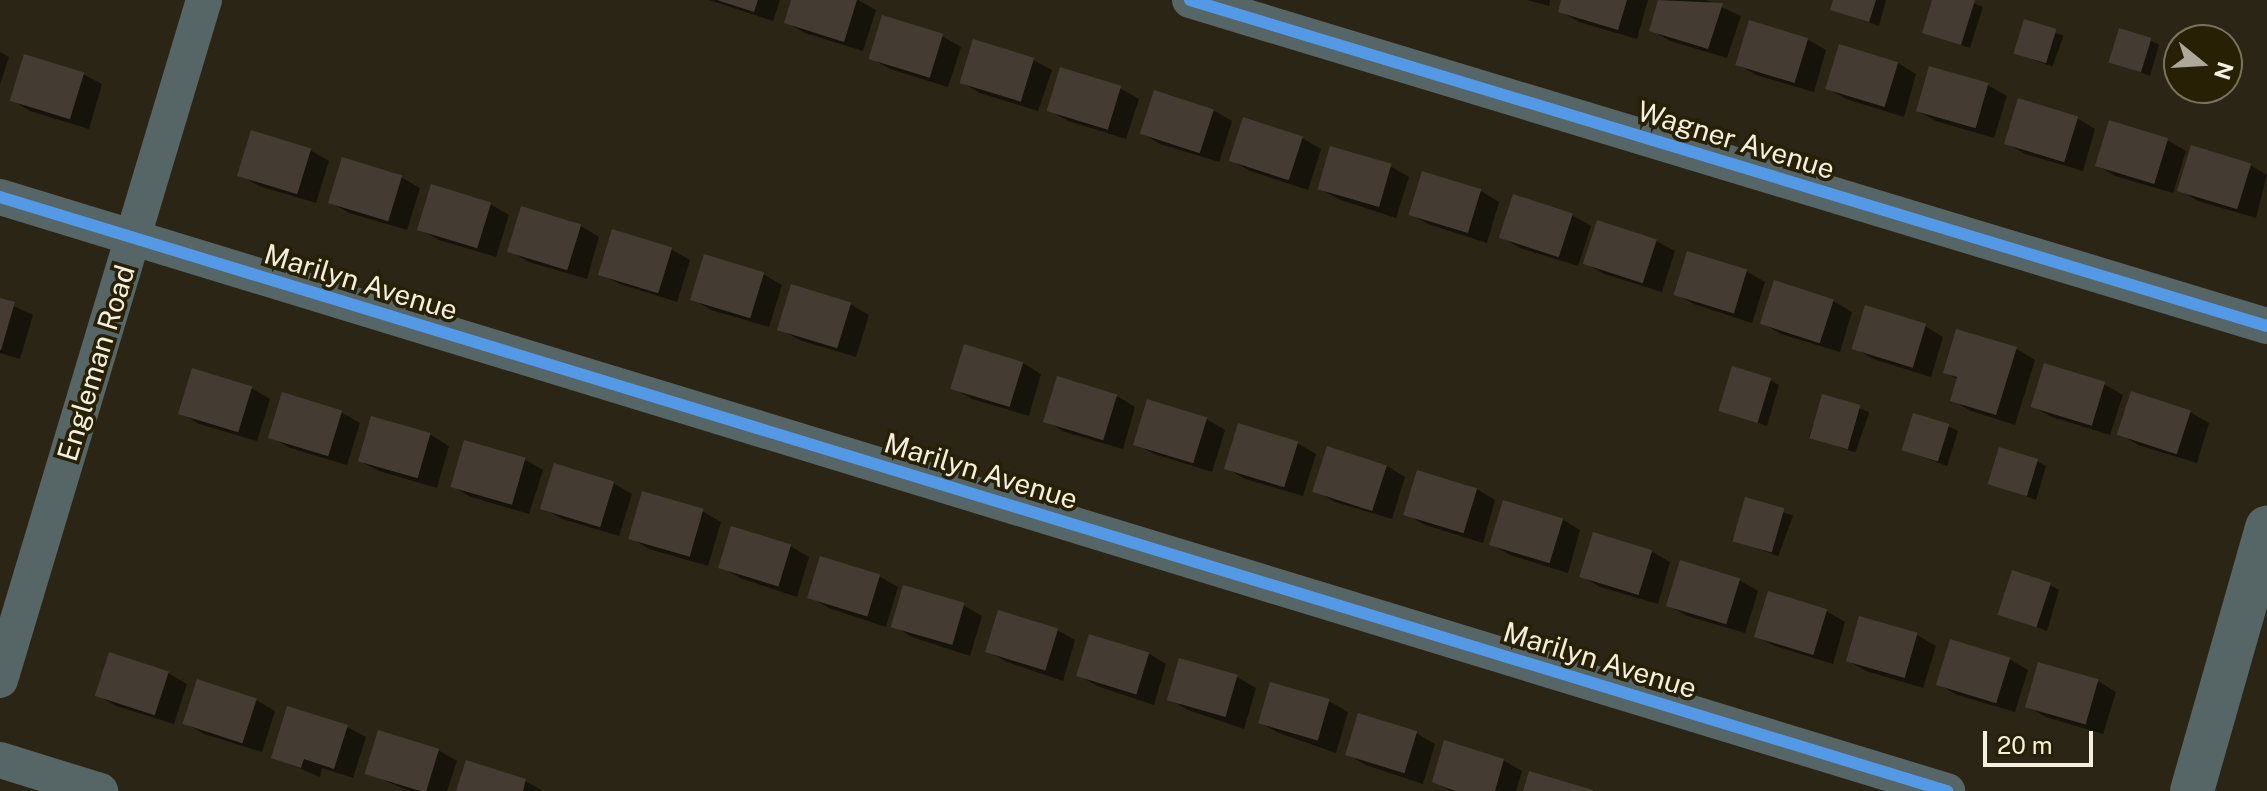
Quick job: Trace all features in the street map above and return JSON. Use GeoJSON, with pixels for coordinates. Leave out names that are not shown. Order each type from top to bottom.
{"type":"FeatureCollection","features":[{"type":"Feature","properties":{"kind":"street","name":"Engleman Road"},"geometry":{"type":"LineString","coordinates":[[0,680],[204,0]]}},
{"type":"Feature","properties":{"kind":"street","name":"Wagner Avenue"},"geometry":{"type":"LineString","coordinates":[[1190,0],[2267,326]]}},
{"type":"Feature","properties":{"kind":"street","name":"Marilyn Avenue"},"geometry":{"type":"LineString","coordinates":[[0,197],[1947,791]]}},
{"type":"Feature","properties":{"kind":"street"},"geometry":{"type":"LineString","coordinates":[[2192,791],[2267,527]]}},
{"type":"Feature","properties":{"kind":"street"},"geometry":{"type":"LineString","coordinates":[[0,760],[100,791]]}},
{"type":"Feature","properties":{"kind":"building"},"geometry":{"type":"Polygon","coordinates":[[[717,0],[758,0],[754,12],[717,0]]]}},
{"type":"Feature","properties":{"kind":"building"},"geometry":{"type":"Polygon","coordinates":[[[791,0],[857,0],[844,42],[784,23],[791,0]]]}},
{"type":"Feature","properties":{"kind":"building"},"geometry":{"type":"Polygon","coordinates":[[[1561,0],[1627,0],[1618,30],[1558,12],[1561,0]]]}},
{"type":"Feature","properties":{"kind":"building"},"geometry":{"type":"Polygon","coordinates":[[[1658,0],[1723,3],[1708,49],[1649,31],[1658,0]]]}},
{"type":"Feature","properties":{"kind":"building"},"geometry":{"type":"Polygon","coordinates":[[[1833,0],[1876,0],[1869,22],[1830,10],[1833,0]]]}},
{"type":"Feature","properties":{"kind":"building"},"geometry":{"type":"Polygon","coordinates":[[[1932,0],[1975,0],[1961,45],[1922,33],[1932,0]]]}},
{"type":"Feature","properties":{"kind":"building"},"geometry":{"type":"Polygon","coordinates":[[[882,15],[943,34],[930,78],[869,59],[882,15]]]}},
{"type":"Feature","properties":{"kind":"building"},"geometry":{"type":"Polygon","coordinates":[[[2024,19],[2057,29],[2046,63],[2013,53],[2024,19]]]}},
{"type":"Feature","properties":{"kind":"building"},"geometry":{"type":"Polygon","coordinates":[[[1749,20],[1808,38],[1795,83],[1735,65],[1749,20]]]}},
{"type":"Feature","properties":{"kind":"building"},"geometry":{"type":"Polygon","coordinates":[[[2119,28],[2152,38],[2141,72],[2108,62],[2119,28]]]}},
{"type":"Feature","properties":{"kind":"building"},"geometry":{"type":"Polygon","coordinates":[[[973,39],[1034,58],[1021,102],[960,83],[973,39]]]}},
{"type":"Feature","properties":{"kind":"building"},"geometry":{"type":"Polygon","coordinates":[[[1839,44],[1898,62],[1885,107],[1825,89],[1839,44]]]}},
{"type":"Feature","properties":{"kind":"building"},"geometry":{"type":"Polygon","coordinates":[[[24,54],[84,72],[70,119],[10,101],[24,54]]]}},
{"type":"Feature","properties":{"kind":"building"},"geometry":{"type":"Polygon","coordinates":[[[1929,66],[1989,83],[1976,128],[1916,111],[1929,66]]]}},
{"type":"Feature","properties":{"kind":"building"},"geometry":{"type":"Polygon","coordinates":[[[1060,67],[1121,86],[1108,130],[1047,111],[1060,67]]]}},
{"type":"Feature","properties":{"kind":"building"},"geometry":{"type":"Polygon","coordinates":[[[1154,90],[1214,109],[1200,153],[1140,134],[1154,90]]]}},
{"type":"Feature","properties":{"kind":"building"},"geometry":{"type":"Polygon","coordinates":[[[2018,98],[2078,116],[2064,162],[2004,144],[2018,98]]]}},
{"type":"Feature","properties":{"kind":"building"},"geometry":{"type":"Polygon","coordinates":[[[1243,117],[1303,136],[1289,180],[1229,161],[1243,117]]]}},
{"type":"Feature","properties":{"kind":"building"},"geometry":{"type":"Polygon","coordinates":[[[2109,120],[2168,138],[2154,184],[2095,166],[2109,120]]]}},
{"type":"Feature","properties":{"kind":"building"},"geometry":{"type":"Polygon","coordinates":[[[251,130],[311,148],[297,194],[237,176],[251,130]]]}},
{"type":"Feature","properties":{"kind":"building"},"geometry":{"type":"Polygon","coordinates":[[[2191,145],[2251,163],[2237,209],[2177,191],[2191,145]]]}},
{"type":"Feature","properties":{"kind":"building"},"geometry":{"type":"Polygon","coordinates":[[[1330,146],[1392,164],[1379,207],[1318,189],[1330,146]]]}},
{"type":"Feature","properties":{"kind":"building"},"geometry":{"type":"Polygon","coordinates":[[[342,157],[402,175],[388,221],[328,203],[342,157]]]}},
{"type":"Feature","properties":{"kind":"building"},"geometry":{"type":"Polygon","coordinates":[[[1422,171],[1481,189],[1468,233],[1409,215],[1422,171]]]}},
{"type":"Feature","properties":{"kind":"building"},"geometry":{"type":"Polygon","coordinates":[[[431,184],[491,202],[477,248],[417,230],[431,184]]]}},
{"type":"Feature","properties":{"kind":"building"},"geometry":{"type":"Polygon","coordinates":[[[1513,194],[1573,213],[1559,257],[1499,238],[1513,194]]]}},
{"type":"Feature","properties":{"kind":"building"},"geometry":{"type":"Polygon","coordinates":[[[521,206],[581,224],[567,270],[507,252],[521,206]]]}},
{"type":"Feature","properties":{"kind":"building"},"geometry":{"type":"Polygon","coordinates":[[[1597,220],[1657,239],[1643,283],[1583,264],[1597,220]]]}},
{"type":"Feature","properties":{"kind":"building"},"geometry":{"type":"Polygon","coordinates":[[[612,229],[672,247],[658,293],[598,275],[612,229]]]}},
{"type":"Feature","properties":{"kind":"building"},"geometry":{"type":"Polygon","coordinates":[[[1687,251],[1747,269],[1734,313],[1674,295],[1687,251]]]}},
{"type":"Feature","properties":{"kind":"building"},"geometry":{"type":"Polygon","coordinates":[[[704,254],[764,272],[750,318],[690,300],[704,254]]]}},
{"type":"Feature","properties":{"kind":"building"},"geometry":{"type":"Polygon","coordinates":[[[1774,280],[1834,299],[1820,343],[1760,324],[1774,280]]]}},
{"type":"Feature","properties":{"kind":"building"},"geometry":{"type":"Polygon","coordinates":[[[791,284],[851,302],[837,348],[777,330],[791,284]]]}},
{"type":"Feature","properties":{"kind":"building"},"geometry":{"type":"Polygon","coordinates":[[[0,298],[15,302],[1,350],[0,350],[0,298]]]}},
{"type":"Feature","properties":{"kind":"building"},"geometry":{"type":"Polygon","coordinates":[[[1865,305],[1926,324],[1913,368],[1852,349],[1865,305]]]}},
{"type":"Feature","properties":{"kind":"building"},"geometry":{"type":"Polygon","coordinates":[[[1956,329],[2017,347],[1996,415],[1950,401],[1957,377],[1943,373],[1956,329]]]}},
{"type":"Feature","properties":{"kind":"building"},"geometry":{"type":"Polygon","coordinates":[[[964,344],[1023,362],[1010,407],[950,389],[964,344]]]}},
{"type":"Feature","properties":{"kind":"building"},"geometry":{"type":"Polygon","coordinates":[[[2044,363],[2105,382],[2092,426],[2031,407],[2044,363]]]}},
{"type":"Feature","properties":{"kind":"building"},"geometry":{"type":"Polygon","coordinates":[[[1732,366],[1771,378],[1757,423],[1718,411],[1732,366]]]}},
{"type":"Feature","properties":{"kind":"building"},"geometry":{"type":"Polygon","coordinates":[[[192,368],[252,386],[238,432],[178,414],[192,368]]]}},
{"type":"Feature","properties":{"kind":"building"},"geometry":{"type":"Polygon","coordinates":[[[1057,376],[1117,394],[1103,440],[1043,422],[1057,376]]]}},
{"type":"Feature","properties":{"kind":"building"},"geometry":{"type":"Polygon","coordinates":[[[2131,391],[2191,410],[2177,454],[2117,435],[2131,391]]]}},
{"type":"Feature","properties":{"kind":"building"},"geometry":{"type":"Polygon","coordinates":[[[282,392],[342,410],[328,456],[268,438],[282,392]]]}},
{"type":"Feature","properties":{"kind":"building"},"geometry":{"type":"Polygon","coordinates":[[[1822,394],[1860,405],[1848,449],[1809,438],[1822,394]]]}},
{"type":"Feature","properties":{"kind":"building"},"geometry":{"type":"Polygon","coordinates":[[[1147,399],[1207,417],[1193,463],[1133,445],[1147,399]]]}},
{"type":"Feature","properties":{"kind":"building"},"geometry":{"type":"Polygon","coordinates":[[[1913,413],[1949,424],[1938,461],[1902,450],[1913,413]]]}},
{"type":"Feature","properties":{"kind":"building"},"geometry":{"type":"Polygon","coordinates":[[[371,416],[431,433],[418,478],[358,461],[371,416]]]}},
{"type":"Feature","properties":{"kind":"building"},"geometry":{"type":"Polygon","coordinates":[[[1238,423],[1298,441],[1284,487],[1224,469],[1238,423]]]}},
{"type":"Feature","properties":{"kind":"building"},"geometry":{"type":"Polygon","coordinates":[[[464,440],[526,458],[512,505],[450,487],[464,440]]]}},
{"type":"Feature","properties":{"kind":"building"},"geometry":{"type":"Polygon","coordinates":[[[1327,446],[1387,465],[1372,511],[1312,492],[1327,446]]]}},
{"type":"Feature","properties":{"kind":"building"},"geometry":{"type":"Polygon","coordinates":[[[1999,447],[2038,459],[2027,496],[1988,484],[1999,447]]]}},
{"type":"Feature","properties":{"kind":"building"},"geometry":{"type":"Polygon","coordinates":[[[554,463],[614,481],[600,527],[540,509],[554,463]]]}},
{"type":"Feature","properties":{"kind":"building"},"geometry":{"type":"Polygon","coordinates":[[[1417,470],[1477,488],[1464,533],[1403,515],[1417,470]]]}},
{"type":"Feature","properties":{"kind":"building"},"geometry":{"type":"Polygon","coordinates":[[[642,491],[704,509],[690,557],[628,539],[642,491]]]}},
{"type":"Feature","properties":{"kind":"building"},"geometry":{"type":"Polygon","coordinates":[[[1745,497],[1784,508],[1772,553],[1732,541],[1745,497]]]}},
{"type":"Feature","properties":{"kind":"building"},"geometry":{"type":"Polygon","coordinates":[[[1503,500],[1563,518],[1550,563],[1489,545],[1503,500]]]}},
{"type":"Feature","properties":{"kind":"building"},"geometry":{"type":"Polygon","coordinates":[[[731,526],[791,544],[778,586],[718,568],[731,526]]]}},
{"type":"Feature","properties":{"kind":"building"},"geometry":{"type":"Polygon","coordinates":[[[1593,532],[1652,550],[1639,595],[1579,577],[1593,532]]]}},
{"type":"Feature","properties":{"kind":"building"},"geometry":{"type":"Polygon","coordinates":[[[820,556],[880,574],[867,616],[807,598],[820,556]]]}},
{"type":"Feature","properties":{"kind":"building"},"geometry":{"type":"Polygon","coordinates":[[[1680,560],[1740,578],[1726,624],[1666,606],[1680,560]]]}},
{"type":"Feature","properties":{"kind":"building"},"geometry":{"type":"Polygon","coordinates":[[[2012,570],[2051,583],[2036,627],[1997,615],[2012,570]]]}},
{"type":"Feature","properties":{"kind":"building"},"geometry":{"type":"Polygon","coordinates":[[[903,585],[965,603],[952,645],[891,627],[903,585]]]}},
{"type":"Feature","properties":{"kind":"building"},"geometry":{"type":"Polygon","coordinates":[[[1768,591],[1827,609],[1813,655],[1754,637],[1768,591]]]}},
{"type":"Feature","properties":{"kind":"building"},"geometry":{"type":"Polygon","coordinates":[[[998,610],[1058,628],[1045,670],[985,652],[998,610]]]}},
{"type":"Feature","properties":{"kind":"building"},"geometry":{"type":"Polygon","coordinates":[[[1859,616],[1918,633],[1905,678],[1846,661],[1859,616]]]}},
{"type":"Feature","properties":{"kind":"building"},"geometry":{"type":"Polygon","coordinates":[[[1089,634],[1149,652],[1136,694],[1076,676],[1089,634]]]}},
{"type":"Feature","properties":{"kind":"building"},"geometry":{"type":"Polygon","coordinates":[[[1950,639],[2010,657],[1996,703],[1936,685],[1950,639]]]}},
{"type":"Feature","properties":{"kind":"building"},"geometry":{"type":"Polygon","coordinates":[[[109,652],[169,671],[155,715],[95,696],[109,652]]]}},
{"type":"Feature","properties":{"kind":"building"},"geometry":{"type":"Polygon","coordinates":[[[1179,658],[1238,675],[1226,717],[1167,700],[1179,658]]]}},
{"type":"Feature","properties":{"kind":"building"},"geometry":{"type":"Polygon","coordinates":[[[2038,662],[2099,679],[2086,725],[2025,707],[2038,662]]]}},
{"type":"Feature","properties":{"kind":"building"},"geometry":{"type":"Polygon","coordinates":[[[197,679],[257,698],[242,743],[182,724],[197,679]]]}},
{"type":"Feature","properties":{"kind":"building"},"geometry":{"type":"Polygon","coordinates":[[[1270,682],[1330,699],[1318,740],[1258,723],[1270,682]]]}},
{"type":"Feature","properties":{"kind":"building"},"geometry":{"type":"Polygon","coordinates":[[[287,706],[348,725],[334,769],[304,759],[301,768],[271,758],[287,706]]]}},
{"type":"Feature","properties":{"kind":"building"},"geometry":{"type":"Polygon","coordinates":[[[1358,713],[1417,731],[1404,773],[1345,755],[1358,713]]]}},
{"type":"Feature","properties":{"kind":"building"},"geometry":{"type":"Polygon","coordinates":[[[378,730],[439,749],[426,791],[365,774],[378,730]]]}},
{"type":"Feature","properties":{"kind":"building"},"geometry":{"type":"Polygon","coordinates":[[[1444,740],[1504,759],[1495,791],[1455,791],[1432,782],[1444,740]]]}},
{"type":"Feature","properties":{"kind":"building"},"geometry":{"type":"Polygon","coordinates":[[[466,760],[526,779],[523,791],[456,791],[466,760]]]}},
{"type":"Feature","properties":{"kind":"building"},"geometry":{"type":"Polygon","coordinates":[[[1529,771],[1593,790],[1593,791],[1523,791],[1529,771]]]}},
{"type":"Feature","properties":{"kind":"cycle path"},"geometry":{"type":"LineString","coordinates":[[1190,0],[2267,326]]}},
{"type":"Feature","properties":{"kind":"cycle path"},"geometry":{"type":"LineString","coordinates":[[0,197],[1947,791]]}}]}
